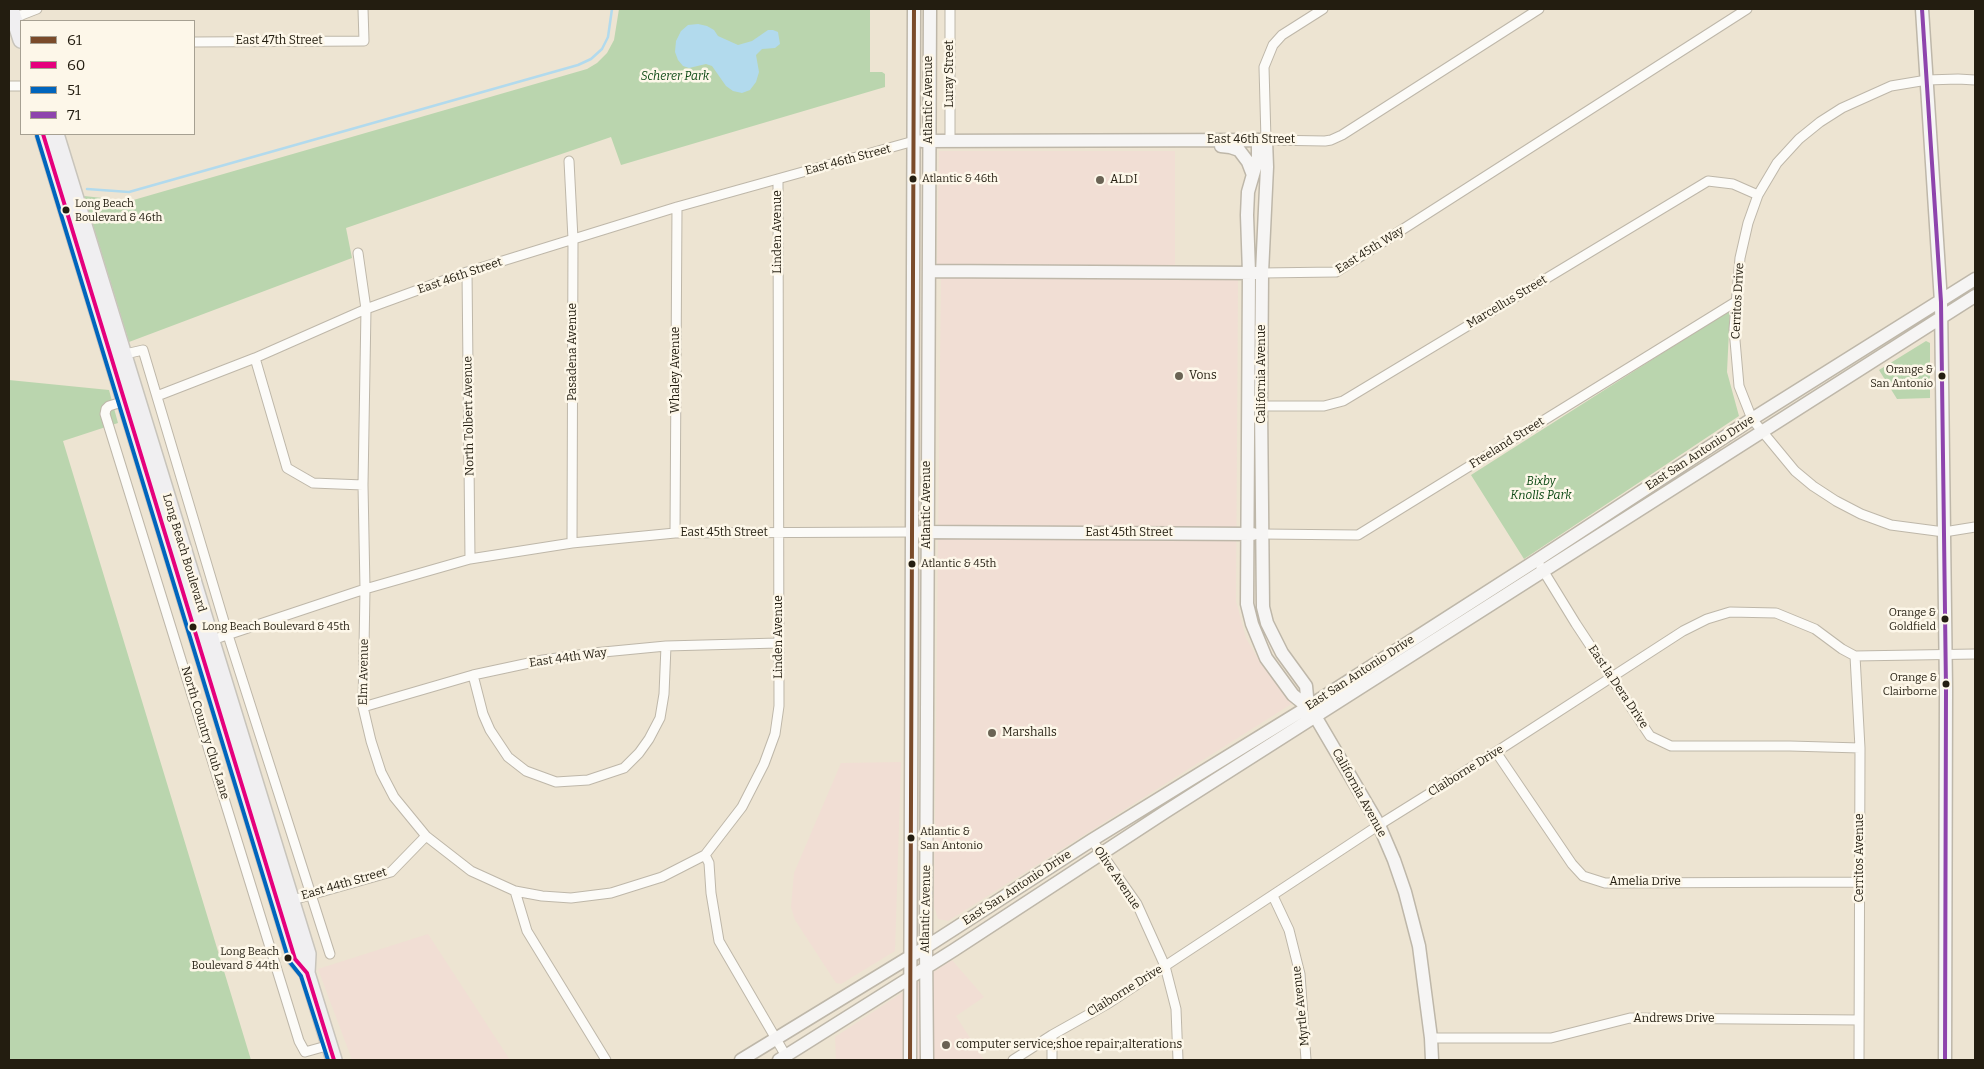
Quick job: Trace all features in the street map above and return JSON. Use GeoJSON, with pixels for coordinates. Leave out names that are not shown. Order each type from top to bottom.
{"type":"FeatureCollection","features":[{"type":"Feature","properties":{"kind":"main road","name":"Atlantic Avenue"},"geometry":{"type":"LineString","coordinates":[[910,1060],[914,9]]}},
{"type":"Feature","properties":{"kind":"main road","name":"Atlantic Avenue"},"geometry":{"type":"LineString","coordinates":[[927,1060],[927,532],[930,9]]}},
{"type":"Feature","properties":{"kind":"main road"},"geometry":{"type":"LineString","coordinates":[[1922,9],[1941,302],[1946,656],[1945,1060]]}},
{"type":"Feature","properties":{"kind":"main road"},"geometry":{"type":"LineString","coordinates":[[13,13],[20,37]]}},
{"type":"Feature","properties":{"kind":"main road","name":"Long Beach Boulevard"},"geometry":{"type":"LineString","coordinates":[[43,135],[117,355],[285,902],[295,959],[307,973],[334,1060]]}},
{"type":"Feature","properties":{"kind":"main road","name":"Long Beach Boulevard"},"geometry":{"type":"LineString","coordinates":[[56,135],[117,355],[125,401],[205,642]]}},
{"type":"Feature","properties":{"kind":"main road","name":"East 46th Street"},"geometry":{"type":"LineString","coordinates":[[914,142],[929,140],[1262,140]]}},
{"type":"Feature","properties":{"kind":"main road","name":"California Avenue"},"geometry":{"type":"LineString","coordinates":[[1262,140],[1248,192],[1247,215],[1249,274],[1247,604],[1252,624],[1266,658],[1293,694],[1311,711],[1379,825],[1405,892],[1419,946],[1432,1060]]}},
{"type":"Feature","properties":{"kind":"main road","name":"California Avenue"},"geometry":{"type":"LineString","coordinates":[[1262,140],[1267,167],[1262,274],[1262,591],[1267,623],[1282,653],[1306,686],[1311,711]]}},
{"type":"Feature","properties":{"kind":"main road"},"geometry":{"type":"LineString","coordinates":[[1205,141],[1212,146],[1230,147],[1239,150],[1248,162],[1253,175]]}},
{"type":"Feature","properties":{"kind":"main road","name":"East 45th Way"},"geometry":{"type":"LineString","coordinates":[[928,271],[1262,274]]}},
{"type":"Feature","properties":{"kind":"main road","name":"East San Antonio Drive"},"geometry":{"type":"LineString","coordinates":[[1541,565],[1752,419],[1975,279]]}},
{"type":"Feature","properties":{"kind":"main road","name":"East San Antonio Drive"},"geometry":{"type":"LineString","coordinates":[[741,1060],[926,947],[1092,840],[1311,711],[1541,565],[1761,431],[1975,296]]}},
{"type":"Feature","properties":{"kind":"main road","name":"East 45th Street"},"geometry":{"type":"LineString","coordinates":[[913,532],[1262,534]]}},
{"type":"Feature","properties":{"kind":"main road","name":"East San Antonio Drive"},"geometry":{"type":"LineString","coordinates":[[782,1058],[926,968],[1101,854],[1311,711]]}},
{"type":"Feature","properties":{"kind":"street"},"geometry":{"type":"LineString","coordinates":[[13,13],[37,9]]}},
{"type":"Feature","properties":{"kind":"street","name":"East 47th Street"},"geometry":{"type":"LineString","coordinates":[[195,42],[364,41],[363,9]]}},
{"type":"Feature","properties":{"kind":"street","name":"Luray Street"},"geometry":{"type":"LineString","coordinates":[[950,9],[950,140]]}},
{"type":"Feature","properties":{"kind":"street","name":"California Avenue"},"geometry":{"type":"LineString","coordinates":[[1262,140],[1264,67],[1273,45],[1282,36],[1323,9]]}},
{"type":"Feature","properties":{"kind":"street","name":"East 46th Street"},"geometry":{"type":"LineString","coordinates":[[1262,140],[1325,141],[1342,135],[1538,9]]}},
{"type":"Feature","properties":{"kind":"street","name":"East 45th Way"},"geometry":{"type":"LineString","coordinates":[[1262,274],[1336,272],[1747,9]]}},
{"type":"Feature","properties":{"kind":"street","name":"Cerritos Drive"},"geometry":{"type":"LineString","coordinates":[[1975,80],[1927,80],[1891,86],[1842,108],[1820,122],[1799,139],[1778,163],[1758,195],[1748,223],[1740,258],[1734,329],[1739,386],[1752,419],[1795,471],[1813,486],[1861,514],[1891,524],[1944,532],[1975,527]]}},
{"type":"Feature","properties":{"kind":"street","name":"East 46th Street"},"geometry":{"type":"LineString","coordinates":[[157,396],[255,358],[366,309],[467,272],[677,207],[914,142]]}},
{"type":"Feature","properties":{"kind":"street","name":"Pasadena Avenue"},"geometry":{"type":"LineString","coordinates":[[569,160],[573,239],[572,543]]}},
{"type":"Feature","properties":{"kind":"street","name":"Linden Avenue"},"geometry":{"type":"LineString","coordinates":[[705,855],[742,807],[764,764],[775,734],[779,706],[778,179]]}},
{"type":"Feature","properties":{"kind":"street","name":"Marcellus Street"},"geometry":{"type":"LineString","coordinates":[[1248,406],[1324,406],[1343,401],[1708,181],[1733,184],[1758,195]]}},
{"type":"Feature","properties":{"kind":"street","name":"Whaley Avenue"},"geometry":{"type":"LineString","coordinates":[[675,533],[677,207]]}},
{"type":"Feature","properties":{"kind":"street","name":"Elm Avenue"},"geometry":{"type":"LineString","coordinates":[[358,253],[366,309],[363,486],[366,589],[363,707],[381,772],[404,811],[426,836],[471,871],[516,891],[542,896],[571,898],[611,894],[662,877],[705,855]]}},
{"type":"Feature","properties":{"kind":"street","name":"North Tolbert Avenue"},"geometry":{"type":"LineString","coordinates":[[467,272],[470,560]]}},
{"type":"Feature","properties":{"kind":"street","name":"Freeland Street"},"geometry":{"type":"LineString","coordinates":[[1262,534],[1358,535],[1737,301]]}},
{"type":"Feature","properties":{"kind":"street"},"geometry":{"type":"LineString","coordinates":[[117,355],[143,350],[228,635],[330,954]]}},
{"type":"Feature","properties":{"kind":"street"},"geometry":{"type":"LineString","coordinates":[[255,358],[287,468],[312,483],[363,486]]}},
{"type":"Feature","properties":{"kind":"street","name":"North Country Club Lane"},"geometry":{"type":"LineString","coordinates":[[125,401],[110,406],[106,409],[105,414],[299,1041],[305,1052],[330,1045]]}},
{"type":"Feature","properties":{"kind":"street","name":"East 45th Street"},"geometry":{"type":"LineString","coordinates":[[205,642],[366,589],[470,560],[572,543],[675,533],[913,532]]}},
{"type":"Feature","properties":{"kind":"street","name":"East la Dera Drive"},"geometry":{"type":"LineString","coordinates":[[1541,565],[1610,677],[1650,736],[1671,746],[1860,748]]}},
{"type":"Feature","properties":{"kind":"street","name":"Claiborne Drive"},"geometry":{"type":"LineString","coordinates":[[1013,1060],[1052,1035],[1109,1003],[1379,825],[1683,631],[1707,619],[1730,612],[1776,613],[1815,629],[1855,656]]}},
{"type":"Feature","properties":{"kind":"street","name":"East 44th Way"},"geometry":{"type":"LineString","coordinates":[[363,707],[473,675],[553,658],[666,646],[778,643]]}},
{"type":"Feature","properties":{"kind":"street"},"geometry":{"type":"LineString","coordinates":[[473,675],[483,714],[490,730],[508,758],[526,772],[556,782],[588,780],[624,768],[639,753],[649,739],[660,718],[664,694],[666,646]]}},
{"type":"Feature","properties":{"kind":"street"},"geometry":{"type":"LineString","coordinates":[[1855,656],[1946,656],[1975,654]]}},
{"type":"Feature","properties":{"kind":"street","name":"Cerritos Avenue"},"geometry":{"type":"LineString","coordinates":[[1855,656],[1860,748],[1859,1060]]}},
{"type":"Feature","properties":{"kind":"street","name":"Amelia Drive"},"geometry":{"type":"LineString","coordinates":[[1496,752],[1572,864],[1584,876],[1605,883],[1860,882]]}},
{"type":"Feature","properties":{"kind":"street","name":"East 44th Street"},"geometry":{"type":"LineString","coordinates":[[285,902],[391,872],[426,836]]}},
{"type":"Feature","properties":{"kind":"street","name":"Olive Avenue"},"geometry":{"type":"LineString","coordinates":[[1092,840],[1137,904],[1165,966],[1176,1008],[1178,1060]]}},
{"type":"Feature","properties":{"kind":"street"},"geometry":{"type":"LineString","coordinates":[[705,855],[709,863],[711,893],[719,941],[775,1038],[782,1058]]}},
{"type":"Feature","properties":{"kind":"street"},"geometry":{"type":"LineString","coordinates":[[516,891],[527,931],[606,1060]]}},
{"type":"Feature","properties":{"kind":"street","name":"Myrtle Avenue"},"geometry":{"type":"LineString","coordinates":[[1273,896],[1289,930],[1300,974],[1306,1060]]}},
{"type":"Feature","properties":{"kind":"street","name":"Andrews Drive"},"geometry":{"type":"LineString","coordinates":[[1431,1038],[1551,1038],[1630,1018],[1859,1020]]}},
{"type":"Feature","properties":{"kind":"street"},"geometry":{"type":"LineString","coordinates":[[1052,1035],[1052,1060]]}},
{"type":"Feature","properties":{"kind":"shaded area"},"geometry":{"type":"Polygon","coordinates":[[[939,151],[1175,151],[1175,266],[937,264],[939,151]]]}},
{"type":"Feature","properties":{"kind":"shaded area"},"geometry":{"type":"Polygon","coordinates":[[[941,277],[1238,279],[1236,601],[1246,638],[1260,662],[1293,703],[948,921],[938,919],[934,906],[941,277]]]}},
{"type":"Feature","properties":{"kind":"shaded area"},"geometry":{"type":"Polygon","coordinates":[[[901,762],[895,951],[841,984],[836,983],[795,920],[791,907],[794,873],[841,763],[901,762]]]}},
{"type":"Feature","properties":{"kind":"shaded area"},"geometry":{"type":"Polygon","coordinates":[[[428,934],[510,1060],[352,1060],[318,969],[428,934]]]}},
{"type":"Feature","properties":{"kind":"shaded area"},"geometry":{"type":"Polygon","coordinates":[[[952,960],[984,997],[956,1016],[984,1060],[836,1060],[835,1037],[952,960]]]}},
{"type":"Feature","properties":{"kind":"green space","name":"Scherer Park"},"geometry":{"type":"Polygon","coordinates":[[[619,9],[870,9],[870,72],[882,72],[885,74],[885,87],[621,165],[611,137],[346,228],[352,258],[129,342],[84,196],[130,201],[587,69],[597,63],[607,53],[614,40],[619,9]]]}},
{"type":"Feature","properties":{"kind":"green space","name":"Bixby Knolls Park"},"geometry":{"type":"Polygon","coordinates":[[[1730,310],[1727,372],[1739,416],[1524,559],[1471,475],[1730,310]]]}},
{"type":"Feature","properties":{"kind":"green space"},"geometry":{"type":"Polygon","coordinates":[[[1926,341],[1930,343],[1930,398],[1897,399],[1879,370],[1926,341]]]}},
{"type":"Feature","properties":{"kind":"green space"},"geometry":{"type":"Polygon","coordinates":[[[9,380],[109,390],[118,423],[63,441],[251,1060],[9,1060],[9,380]]]}},
{"type":"Feature","properties":{"kind":"water"},"geometry":{"type":"Polygon","coordinates":[[[698,24],[707,26],[714,30],[718,36],[738,45],[752,41],[768,30],[773,30],[778,32],[780,44],[775,48],[762,49],[756,55],[759,72],[756,82],[750,90],[742,93],[733,91],[726,86],[712,66],[706,64],[689,68],[683,66],[678,60],[675,52],[676,41],[681,31],[688,25],[698,24]]]}},
{"type":"Feature","properties":{"kind":"waterway"},"geometry":{"type":"LineString","coordinates":[[87,189],[129,192],[578,65],[591,59],[602,49],[608,37],[612,9]]}},
{"type":"Feature","properties":{"kind":"transit line","name":"61"},"geometry":{"type":"LineString","coordinates":[[910,1060],[914,9]]}},
{"type":"Feature","properties":{"kind":"transit line","name":"71"},"geometry":{"type":"LineString","coordinates":[[1922,9],[1941,302],[1946,689],[1945,1060]]}},
{"type":"Feature","properties":{"kind":"transit line","name":"60"},"geometry":{"type":"LineString","coordinates":[[43,135],[295,959],[307,973],[334,1060]]}},
{"type":"Feature","properties":{"kind":"transit line","name":"51"},"geometry":{"type":"LineString","coordinates":[[37,136],[289,961],[301,976],[328,1060]]}},
{"type":"Feature","properties":{"kind":"place","name":"Atlantic & 46th"},"geometry":{"type":"Point","coordinates":[913,179]}},
{"type":"Feature","properties":{"kind":"place","name":"ALDI"},"geometry":{"type":"Point","coordinates":[1100,180]}},
{"type":"Feature","properties":{"kind":"place","name":"Long Beach Boulevard & 46th"},"geometry":{"type":"Point","coordinates":[66,210]}},
{"type":"Feature","properties":{"kind":"place","name":"Vons"},"geometry":{"type":"Point","coordinates":[1179,376]}},
{"type":"Feature","properties":{"kind":"place","name":"Orange & San Antonio"},"geometry":{"type":"Point","coordinates":[1942,376]}},
{"type":"Feature","properties":{"kind":"place","name":"Atlantic & 45th"},"geometry":{"type":"Point","coordinates":[912,564]}},
{"type":"Feature","properties":{"kind":"place","name":"Orange & Goldfield"},"geometry":{"type":"Point","coordinates":[1945,619]}},
{"type":"Feature","properties":{"kind":"place","name":"Long Beach Boulevard & 45th"},"geometry":{"type":"Point","coordinates":[193,627]}},
{"type":"Feature","properties":{"kind":"place","name":"Orange & Clairborne"},"geometry":{"type":"Point","coordinates":[1946,684]}},
{"type":"Feature","properties":{"kind":"place","name":"Marshalls"},"geometry":{"type":"Point","coordinates":[992,733]}},
{"type":"Feature","properties":{"kind":"place","name":"Atlantic & San Antonio"},"geometry":{"type":"Point","coordinates":[911,838]}},
{"type":"Feature","properties":{"kind":"place","name":"Long Beach Boulevard & 44th"},"geometry":{"type":"Point","coordinates":[288,958]}},
{"type":"Feature","properties":{"kind":"place","name":"computer service;shoe repair;alterations"},"geometry":{"type":"Point","coordinates":[946,1045]}}]}
